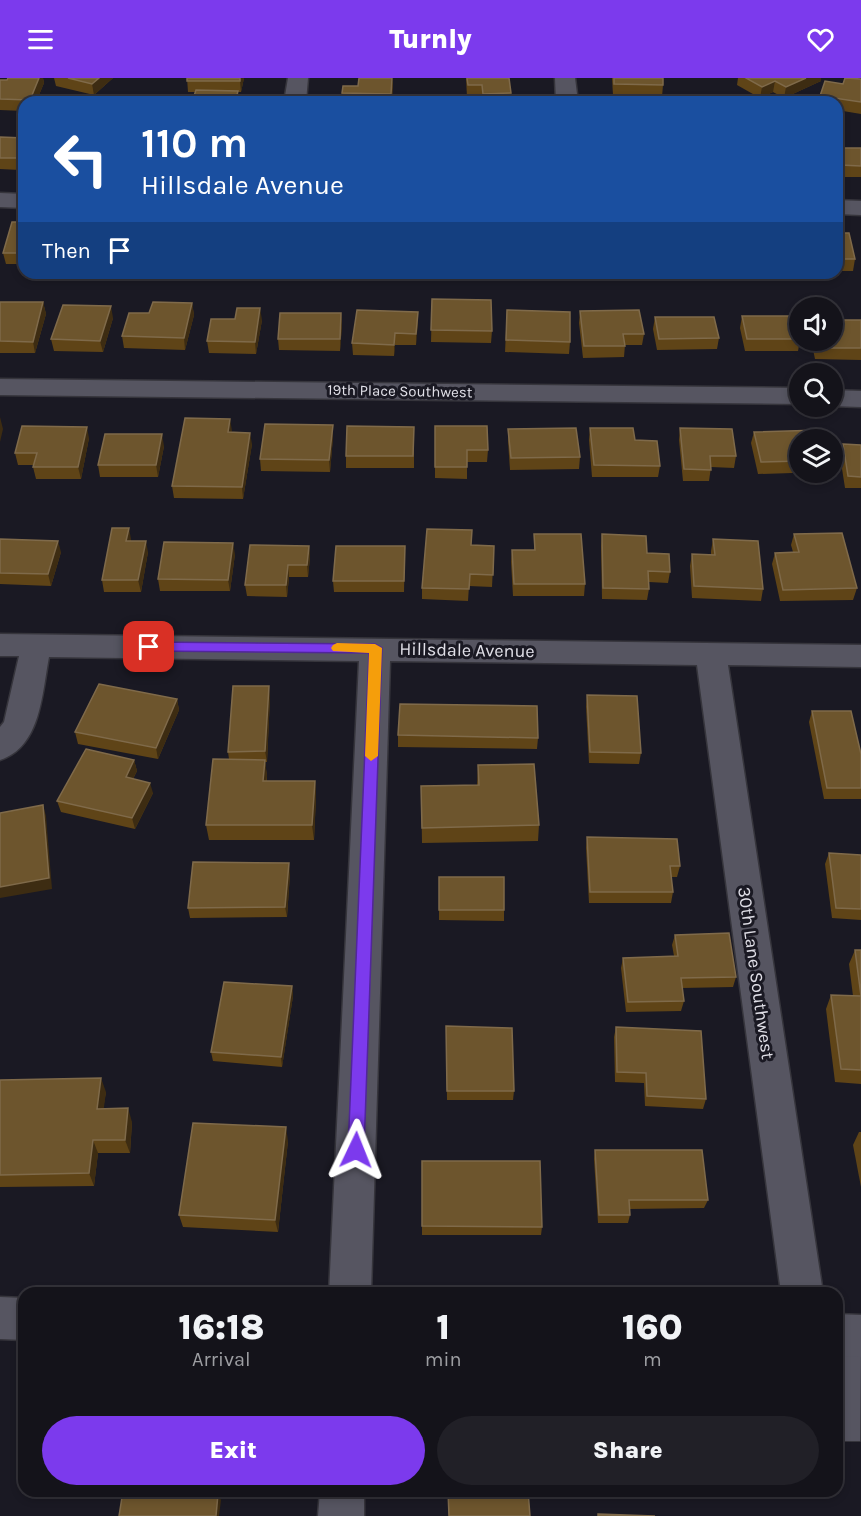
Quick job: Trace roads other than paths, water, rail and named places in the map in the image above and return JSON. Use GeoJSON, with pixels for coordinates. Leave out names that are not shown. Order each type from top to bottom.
{"type":"FeatureCollection","features":[{"type":"Feature","properties":{"kind":"street"},"geometry":{"type":"LineString","coordinates":[[296,96],[298,78]]}},
{"type":"Feature","properties":{"kind":"street"},"geometry":{"type":"LineString","coordinates":[[565,78],[566,96]]}},
{"type":"Feature","properties":{"kind":"street"},"geometry":{"type":"LineString","coordinates":[[0,200],[18,201]]}},
{"type":"Feature","properties":{"kind":"street"},"geometry":{"type":"LineString","coordinates":[[843,207],[861,208]]}},
{"type":"Feature","properties":{"kind":"street","name":"19th Place Southwest"},"geometry":{"type":"LineString","coordinates":[[0,387],[789,396]]}},
{"type":"Feature","properties":{"kind":"street"},"geometry":{"type":"LineString","coordinates":[[843,398],[861,399]]}},
{"type":"Feature","properties":{"kind":"street","name":"Hillsdale Avenue"},"geometry":{"type":"LineString","coordinates":[[0,645],[861,656]]}},
{"type":"Feature","properties":{"kind":"street"},"geometry":{"type":"LineString","coordinates":[[0,748],[19,727],[36,646]]}},
{"type":"Feature","properties":{"kind":"street"},"geometry":{"type":"LineString","coordinates":[[350,1287],[375,648]]}},
{"type":"Feature","properties":{"kind":"street","name":"30th Lane Southwest"},"geometry":{"type":"LineString","coordinates":[[711,653],[801,1287]]}},
{"type":"Feature","properties":{"kind":"street"},"geometry":{"type":"LineString","coordinates":[[0,1318],[18,1319]]}},
{"type":"Feature","properties":{"kind":"street"},"geometry":{"type":"LineString","coordinates":[[341,1516],[342,1497]]}},
{"type":"Feature","properties":{"kind":"lane"},"geometry":{"type":"LineString","coordinates":[[843,1428],[860,1428],[848,1336]]}}]}
